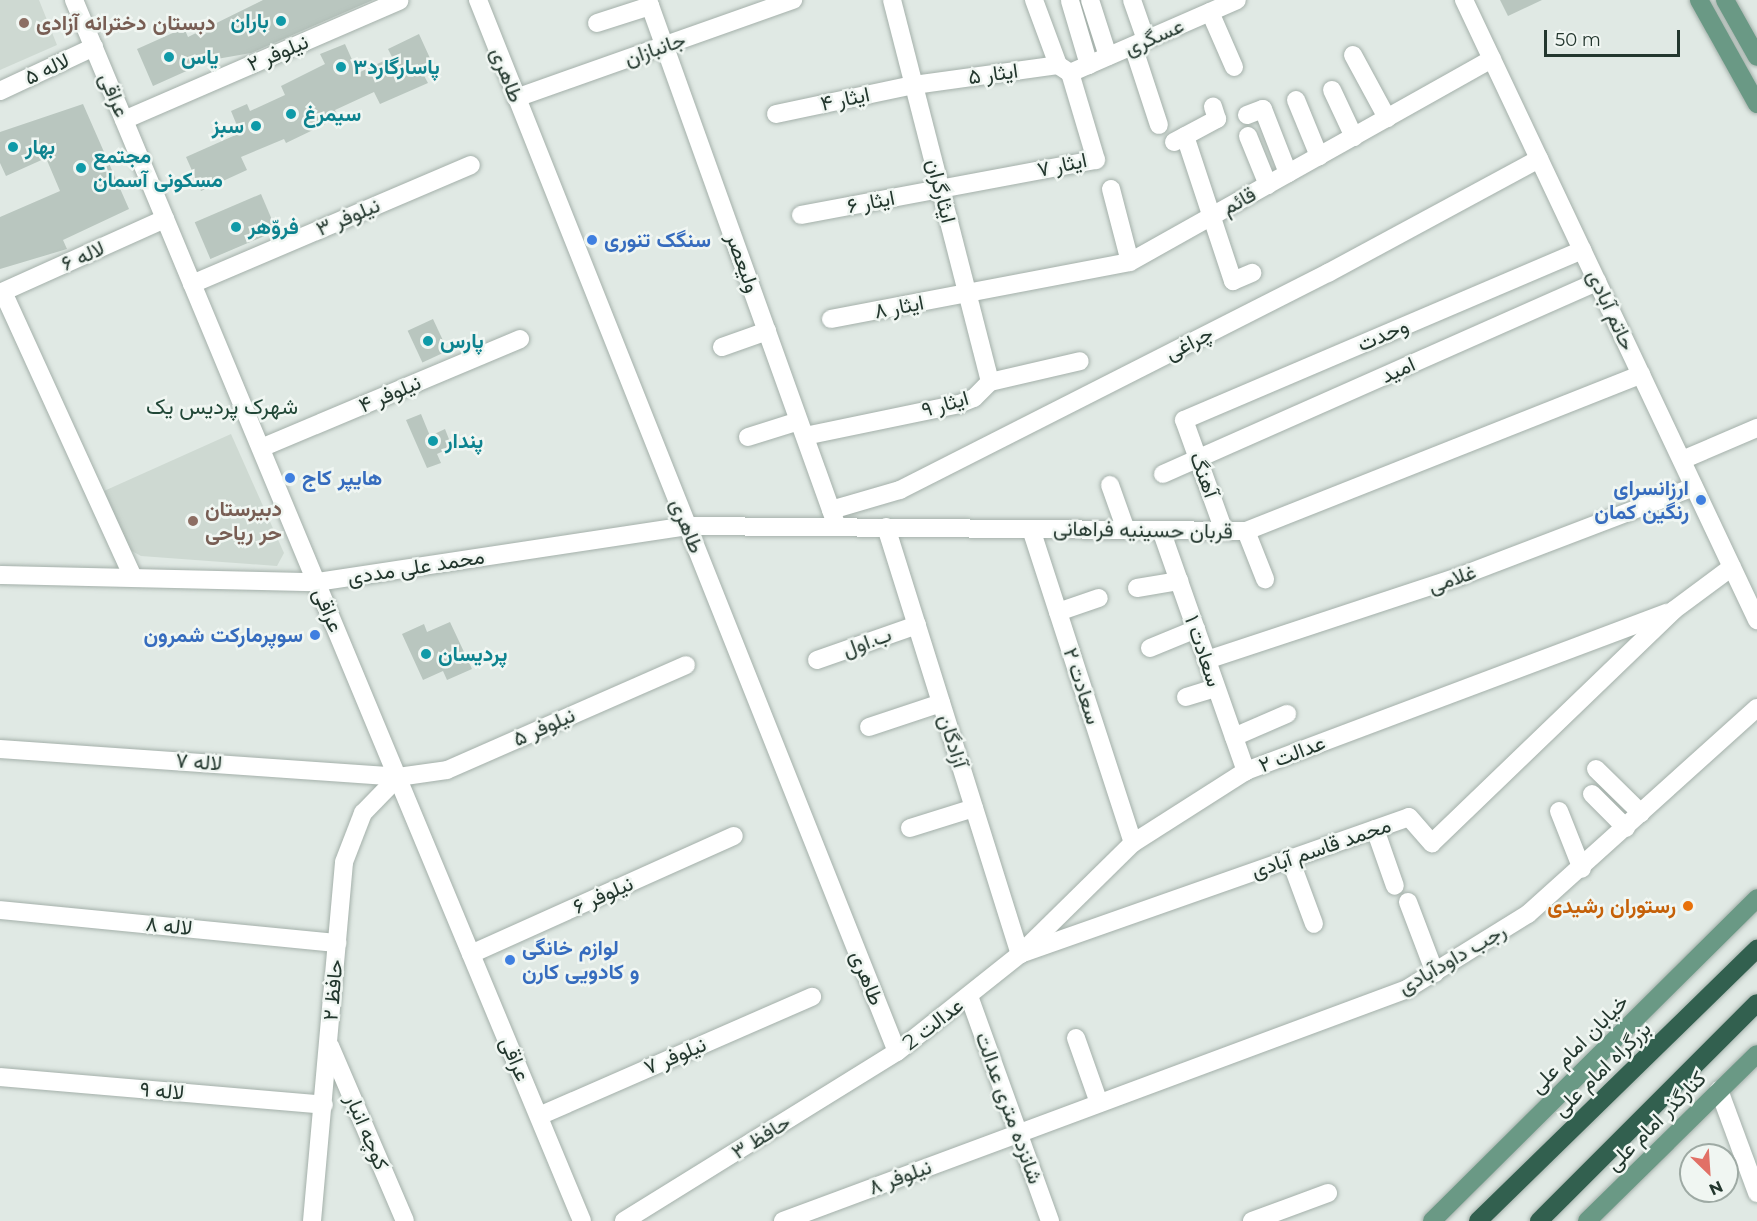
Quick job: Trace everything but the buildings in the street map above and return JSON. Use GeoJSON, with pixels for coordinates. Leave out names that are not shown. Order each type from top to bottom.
{"type":"FeatureCollection","features":[{"type":"Feature","properties":{"kind":"highway","name":"بزرگراه امام علی"},"geometry":{"type":"LineString","coordinates":[[1478,1221],[1757,949]]}},
{"type":"Feature","properties":{"kind":"highway"},"geometry":{"type":"LineString","coordinates":[[1539,1221],[1757,1003]]}},
{"type":"Feature","properties":{"kind":"main road"},"geometry":{"type":"LineString","coordinates":[[1699,0],[1757,104]]}},
{"type":"Feature","properties":{"kind":"main road"},"geometry":{"type":"LineString","coordinates":[[1725,0],[1756,52]]}},
{"type":"Feature","properties":{"kind":"main road","name":"خیابان امام علی"},"geometry":{"type":"LineString","coordinates":[[1432,1221],[1757,898]]}},
{"type":"Feature","properties":{"kind":"main road","name":"کنارگذر امام علی"},"geometry":{"type":"LineString","coordinates":[[1587,1221],[1757,1054]]}},
{"type":"Feature","properties":{"kind":"street","name":"عراقی"},"geometry":{"type":"LineString","coordinates":[[74,0],[582,1221]]}},
{"type":"Feature","properties":{"kind":"street","name":"طاهری"},"geometry":{"type":"LineString","coordinates":[[478,0],[897,1052]]}},
{"type":"Feature","properties":{"kind":"street","name":"جانبازان"},"geometry":{"type":"LineString","coordinates":[[516,98],[794,0]]}},
{"type":"Feature","properties":{"kind":"street","name":"ایثارگران"},"geometry":{"type":"LineString","coordinates":[[892,0],[990,382]]}},
{"type":"Feature","properties":{"kind":"street"},"geometry":{"type":"LineString","coordinates":[[1034,0],[1064,69]]}},
{"type":"Feature","properties":{"kind":"street"},"geometry":{"type":"LineString","coordinates":[[1090,0],[1108,56]]}},
{"type":"Feature","properties":{"kind":"street"},"geometry":{"type":"LineString","coordinates":[[1132,0],[1139,43],[1160,125]]}},
{"type":"Feature","properties":{"kind":"street","name":"عسگری"},"geometry":{"type":"LineString","coordinates":[[1064,69],[1089,65],[1210,8],[1237,0]]}},
{"type":"Feature","properties":{"kind":"street","name":"حاتم آبادی"},"geometry":{"type":"LineString","coordinates":[[1464,0],[1757,620]]}},
{"type":"Feature","properties":{"kind":"street","name":"نیلوفر ۲"},"geometry":{"type":"LineString","coordinates":[[124,120],[399,1]]}},
{"type":"Feature","properties":{"kind":"street"},"geometry":{"type":"LineString","coordinates":[[1070,1],[1089,65]]}},
{"type":"Feature","properties":{"kind":"street","name":"ولیعصر"},"geometry":{"type":"LineString","coordinates":[[649,3],[835,518]]}},
{"type":"Feature","properties":{"kind":"street"},"geometry":{"type":"LineString","coordinates":[[597,23],[649,3]]}},
{"type":"Feature","properties":{"kind":"street"},"geometry":{"type":"LineString","coordinates":[[1210,8],[1234,67]]}},
{"type":"Feature","properties":{"kind":"street","name":"لاله ۵"},"geometry":{"type":"LineString","coordinates":[[0,91],[94,47]]}},
{"type":"Feature","properties":{"kind":"street"},"geometry":{"type":"LineString","coordinates":[[1353,55],[1387,118]]}},
{"type":"Feature","properties":{"kind":"street","name":"قائم"},"geometry":{"type":"LineString","coordinates":[[968,294],[1130,262],[1492,59]]}},
{"type":"Feature","properties":{"kind":"street","name":"ایثار ۵"},"geometry":{"type":"LineString","coordinates":[[914,85],[1064,69]]}},
{"type":"Feature","properties":{"kind":"street","name":"ایثار ۷"},"geometry":{"type":"LineString","coordinates":[[941,188],[1096,160],[1064,69]]}},
{"type":"Feature","properties":{"kind":"street","name":"ایثار ۴"},"geometry":{"type":"LineString","coordinates":[[776,114],[914,85]]}},
{"type":"Feature","properties":{"kind":"street"},"geometry":{"type":"LineString","coordinates":[[1332,90],[1354,137]]}},
{"type":"Feature","properties":{"kind":"street"},"geometry":{"type":"LineString","coordinates":[[1296,100],[1319,156]]}},
{"type":"Feature","properties":{"kind":"street"},"geometry":{"type":"LineString","coordinates":[[1213,107],[1217,119],[1179,139],[1213,215],[1233,281],[1252,273]]}},
{"type":"Feature","properties":{"kind":"street"},"geometry":{"type":"LineString","coordinates":[[1246,116],[1263,109],[1288,173]]}},
{"type":"Feature","properties":{"kind":"street"},"geometry":{"type":"LineString","coordinates":[[1248,136],[1268,185]]}},
{"type":"Feature","properties":{"kind":"street","name":"چراغی"},"geometry":{"type":"LineString","coordinates":[[835,518],[900,490],[1328,273],[1539,159]]}},
{"type":"Feature","properties":{"kind":"street","name":"نیلوفر ۳"},"geometry":{"type":"LineString","coordinates":[[192,284],[471,165]]}},
{"type":"Feature","properties":{"kind":"street","name":"ایثار ۶"},"geometry":{"type":"LineString","coordinates":[[801,215],[941,188]]}},
{"type":"Feature","properties":{"kind":"street"},"geometry":{"type":"LineString","coordinates":[[1112,189],[1130,262]]}},
{"type":"Feature","properties":{"kind":"street","name":"لاله ۶"},"geometry":{"type":"LineString","coordinates":[[2,293],[165,219]]}},
{"type":"Feature","properties":{"kind":"street","name":"وحدت"},"geometry":{"type":"LineString","coordinates":[[1184,420],[1582,250]]}},
{"type":"Feature","properties":{"kind":"street","name":"امید"},"geometry":{"type":"LineString","coordinates":[[1163,474],[1597,282]]}},
{"type":"Feature","properties":{"kind":"street"},"geometry":{"type":"LineString","coordinates":[[2,293],[133,577]]}},
{"type":"Feature","properties":{"kind":"street","name":"ایثار ۸"},"geometry":{"type":"LineString","coordinates":[[831,319],[968,294]]}},
{"type":"Feature","properties":{"kind":"street"},"geometry":{"type":"LineString","coordinates":[[722,346],[767,331]]}},
{"type":"Feature","properties":{"kind":"street","name":"نیلوفر ۴"},"geometry":{"type":"LineString","coordinates":[[261,448],[520,339]]}},
{"type":"Feature","properties":{"kind":"street","name":"ایثار ۹"},"geometry":{"type":"LineString","coordinates":[[748,437],[959,404],[974,398],[990,382],[1080,361]]}},
{"type":"Feature","properties":{"kind":"street","name":"قربان حسینیه فراهانی"},"geometry":{"type":"LineString","coordinates":[[687,526],[835,518],[886,527],[1246,531],[1641,375]]}},
{"type":"Feature","properties":{"kind":"street","name":"آهنگ"},"geometry":{"type":"LineString","coordinates":[[1184,420],[1224,531]]}},
{"type":"Feature","properties":{"kind":"street"},"geometry":{"type":"LineString","coordinates":[[1682,460],[1757,428]]}},
{"type":"Feature","properties":{"kind":"street"},"geometry":{"type":"LineString","coordinates":[[1110,485],[1126,530]]}},
{"type":"Feature","properties":{"kind":"street","name":"غلامی"},"geometry":{"type":"LineString","coordinates":[[1207,660],[1461,576],[1694,487]]}},
{"type":"Feature","properties":{"kind":"street","name":"محمد علی مددی"},"geometry":{"type":"LineString","coordinates":[[0,575],[316,582],[687,526]]}},
{"type":"Feature","properties":{"kind":"street","name":"آزادگان"},"geometry":{"type":"LineString","coordinates":[[886,527],[1020,954]]}},
{"type":"Feature","properties":{"kind":"street","name":"سعادت ۲"},"geometry":{"type":"LineString","coordinates":[[1031,529],[1133,843]]}},
{"type":"Feature","properties":{"kind":"street","name":"سعادت ۱"},"geometry":{"type":"LineString","coordinates":[[1161,530],[1245,771]]}},
{"type":"Feature","properties":{"kind":"street"},"geometry":{"type":"LineString","coordinates":[[1246,531],[1265,579]]}},
{"type":"Feature","properties":{"kind":"street","name":"محمد قاسم آبادی"},"geometry":{"type":"LineString","coordinates":[[1020,954],[1409,817],[1432,843],[1674,610],[1732,567]]}},
{"type":"Feature","properties":{"kind":"street"},"geometry":{"type":"LineString","coordinates":[[1137,588],[1179,581]]}},
{"type":"Feature","properties":{"kind":"street"},"geometry":{"type":"LineString","coordinates":[[1058,612],[1099,598]]}},
{"type":"Feature","properties":{"kind":"street","name":"عدالت ۲"},"geometry":{"type":"LineString","coordinates":[[969,996],[1020,954],[1133,843],[1245,771],[1674,610]]}},
{"type":"Feature","properties":{"kind":"street","name":"ب.اول"},"geometry":{"type":"LineString","coordinates":[[817,660],[917,625]]}},
{"type":"Feature","properties":{"kind":"street"},"geometry":{"type":"LineString","coordinates":[[1150,648],[1196,629]]}},
{"type":"Feature","properties":{"kind":"street","name":"نیلوفر ۵"},"geometry":{"type":"LineString","coordinates":[[398,777],[447,770],[686,665]]}},
{"type":"Feature","properties":{"kind":"street"},"geometry":{"type":"LineString","coordinates":[[1186,697],[1216,688]]}},
{"type":"Feature","properties":{"kind":"street"},"geometry":{"type":"LineString","coordinates":[[869,727],[941,703]]}},
{"type":"Feature","properties":{"kind":"street","name":"رجب داودآبادی"},"geometry":{"type":"LineString","coordinates":[[1018,1133],[1407,988],[1435,973],[1528,914],[1582,868],[1757,708]]}},
{"type":"Feature","properties":{"kind":"street"},"geometry":{"type":"LineString","coordinates":[[1234,737],[1287,714]]}},
{"type":"Feature","properties":{"kind":"street","name":"لاله ۷"},"geometry":{"type":"LineString","coordinates":[[0,748],[398,777]]}},
{"type":"Feature","properties":{"kind":"street"},"geometry":{"type":"LineString","coordinates":[[1596,769],[1641,813]]}},
{"type":"Feature","properties":{"kind":"street","name":"حافظ ۲"},"geometry":{"type":"LineString","coordinates":[[312,1221],[344,862],[363,813],[398,777]]}},
{"type":"Feature","properties":{"kind":"street"},"geometry":{"type":"LineString","coordinates":[[1592,794],[1626,828]]}},
{"type":"Feature","properties":{"kind":"street"},"geometry":{"type":"LineString","coordinates":[[910,828],[974,808]]}},
{"type":"Feature","properties":{"kind":"street"},"geometry":{"type":"LineString","coordinates":[[1559,811],[1582,868]]}},
{"type":"Feature","properties":{"kind":"street"},"geometry":{"type":"LineString","coordinates":[[1375,829],[1395,886]]}},
{"type":"Feature","properties":{"kind":"street","name":"نیلوفر ۶"},"geometry":{"type":"LineString","coordinates":[[471,954],[734,836]]}},
{"type":"Feature","properties":{"kind":"street"},"geometry":{"type":"LineString","coordinates":[[1290,859],[1314,924]]}},
{"type":"Feature","properties":{"kind":"street"},"geometry":{"type":"LineString","coordinates":[[1408,902],[1435,973]]}},
{"type":"Feature","properties":{"kind":"street","name":"لاله ۸"},"geometry":{"type":"LineString","coordinates":[[0,910],[337,943]]}},
{"type":"Feature","properties":{"kind":"street","name":"عدالت 2"},"geometry":{"type":"LineString","coordinates":[[897,1052],[969,996]]}},
{"type":"Feature","properties":{"kind":"street","name":"شانزده متری عدالت"},"geometry":{"type":"LineString","coordinates":[[969,996],[1050,1221]]}},
{"type":"Feature","properties":{"kind":"street","name":"نیلوفر ۷"},"geometry":{"type":"LineString","coordinates":[[539,1116],[812,997]]}},
{"type":"Feature","properties":{"kind":"street"},"geometry":{"type":"LineString","coordinates":[[1076,1038],[1099,1103]]}},
{"type":"Feature","properties":{"kind":"street","name":"کوچه انبار"},"geometry":{"type":"LineString","coordinates":[[329,1043],[405,1221]]}},
{"type":"Feature","properties":{"kind":"street","name":"حافظ ۳"},"geometry":{"type":"LineString","coordinates":[[624,1221],[897,1052]]}},
{"type":"Feature","properties":{"kind":"street","name":"لاله ۹"},"geometry":{"type":"LineString","coordinates":[[0,1077],[324,1105]]}},
{"type":"Feature","properties":{"kind":"street"},"geometry":{"type":"LineString","coordinates":[[1719,1090],[1754,1174],[1757,1193]]}},
{"type":"Feature","properties":{"kind":"street","name":"نیلوفر ۸"},"geometry":{"type":"LineString","coordinates":[[783,1221],[1018,1133]]}},
{"type":"Feature","properties":{"kind":"street"},"geometry":{"type":"LineString","coordinates":[[1252,1221],[1329,1193]]}},
{"type":"Feature","properties":{"kind":"shaded area","name":"دبستان دخترانه آزادی"},"geometry":{"type":"Polygon","coordinates":[[[0,0],[39,0],[57,45],[0,70],[0,0]]]}},
{"type":"Feature","properties":{"kind":"shaded area","name":"دبیرستان حر ریاحی"},"geometry":{"type":"Polygon","coordinates":[[[231,434],[284,553],[277,566],[141,556],[130,550],[104,491],[231,434]]]}},
{"type":"Feature","properties":{"kind":"place","name":"باران"},"geometry":{"type":"Point","coordinates":[281,21]}},
{"type":"Feature","properties":{"kind":"place","name":"دبستان دخترانه آزادی"},"geometry":{"type":"Point","coordinates":[24,23]}},
{"type":"Feature","properties":{"kind":"place","name":"یاس"},"geometry":{"type":"Point","coordinates":[169,57]}},
{"type":"Feature","properties":{"kind":"place","name":"پاسارگارد۳"},"geometry":{"type":"Point","coordinates":[341,67]}},
{"type":"Feature","properties":{"kind":"place","name":"سیمرغ"},"geometry":{"type":"Point","coordinates":[291,114]}},
{"type":"Feature","properties":{"kind":"place","name":"سبز"},"geometry":{"type":"Point","coordinates":[256,126]}},
{"type":"Feature","properties":{"kind":"place","name":"بهار"},"geometry":{"type":"Point","coordinates":[13,147]}},
{"type":"Feature","properties":{"kind":"place","name":"مجتمع مسکونی آسمان"},"geometry":{"type":"Point","coordinates":[81,168]}},
{"type":"Feature","properties":{"kind":"place","name":"فروّهر"},"geometry":{"type":"Point","coordinates":[236,227]}},
{"type":"Feature","properties":{"kind":"place","name":"سنگک تنوری"},"geometry":{"type":"Point","coordinates":[592,240]}},
{"type":"Feature","properties":{"kind":"place","name":"پارس"},"geometry":{"type":"Point","coordinates":[428,341]}},
{"type":"Feature","properties":{"kind":"place","name":"پندار"},"geometry":{"type":"Point","coordinates":[433,441]}},
{"type":"Feature","properties":{"kind":"place","name":"هایپر کاج"},"geometry":{"type":"Point","coordinates":[290,478]}},
{"type":"Feature","properties":{"kind":"place","name":"ارزانسرای رنگین کمان"},"geometry":{"type":"Point","coordinates":[1701,500]}},
{"type":"Feature","properties":{"kind":"place","name":"دبیرستان حر ریاحی"},"geometry":{"type":"Point","coordinates":[193,521]}},
{"type":"Feature","properties":{"kind":"place","name":"سوپرمارکت شمرون"},"geometry":{"type":"Point","coordinates":[315,635]}},
{"type":"Feature","properties":{"kind":"place","name":"پردیسان"},"geometry":{"type":"Point","coordinates":[426,654]}},
{"type":"Feature","properties":{"kind":"place","name":"رستوران رشیدی"},"geometry":{"type":"Point","coordinates":[1688,906]}},
{"type":"Feature","properties":{"kind":"place","name":"لوازم خانگی و کادویی کارن"},"geometry":{"type":"Point","coordinates":[510,960]}},
{"type":"Feature","properties":{"kind":"district","name":"شهرک پردیس یک"},"geometry":{"type":"Point","coordinates":[222,407]}}]}
